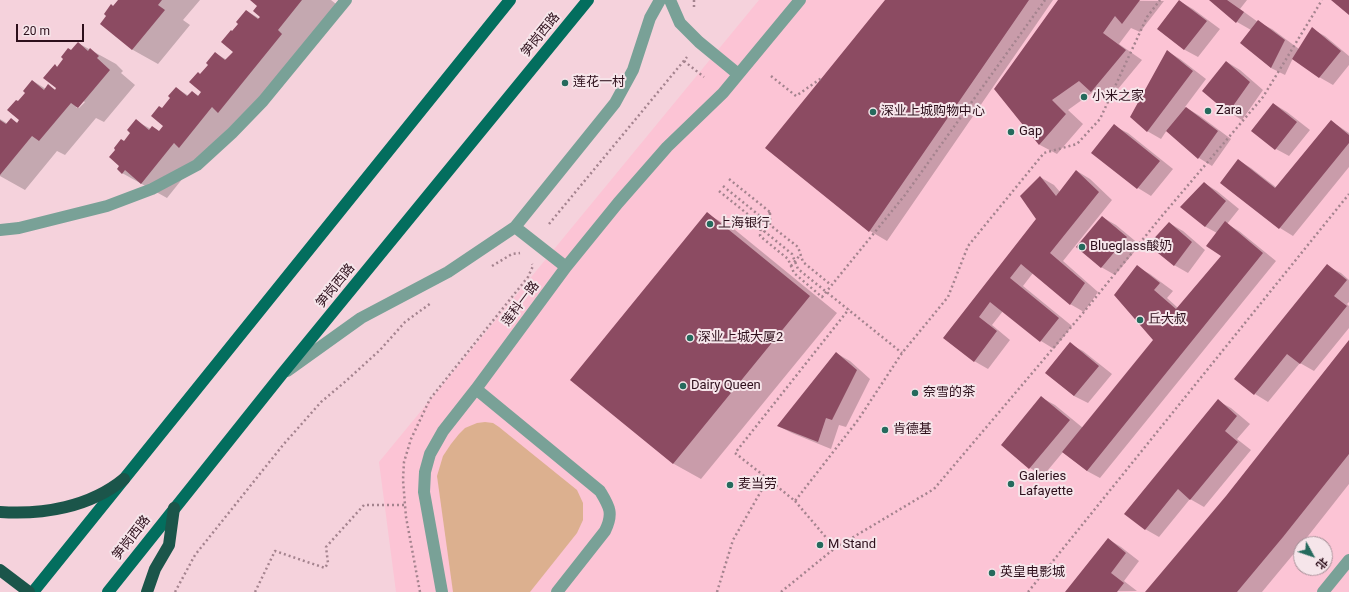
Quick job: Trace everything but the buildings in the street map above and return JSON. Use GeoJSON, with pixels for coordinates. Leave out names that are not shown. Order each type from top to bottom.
{"type":"FeatureCollection","features":[{"type":"Feature","properties":{"kind":"highway"},"geometry":{"type":"LineString","coordinates":[[0,512],[35,512],[66,508],[93,498],[111,489],[124,479]]}},
{"type":"Feature","properties":{"kind":"highway"},"geometry":{"type":"LineString","coordinates":[[147,592],[155,569],[169,545],[174,508]]}},
{"type":"Feature","properties":{"kind":"highway"},"geometry":{"type":"LineString","coordinates":[[0,570],[29,592]]}},
{"type":"Feature","properties":{"kind":"main road"},"geometry":{"type":"LineString","coordinates":[[33,592],[510,0]]}},
{"type":"Feature","properties":{"kind":"main road","name":"笋岗西路"},"geometry":{"type":"LineString","coordinates":[[108,592],[282,374],[588,0]]}},
{"type":"Feature","properties":{"kind":"street"},"geometry":{"type":"LineString","coordinates":[[0,230],[18,228],[107,206],[152,189],[197,165],[232,133],[263,101],[346,0]]}},
{"type":"Feature","properties":{"kind":"street"},"geometry":{"type":"LineString","coordinates":[[282,374],[361,318],[448,272],[515,227],[615,103],[634,70],[650,18],[660,0]]}},
{"type":"Feature","properties":{"kind":"street"},"geometry":{"type":"LineString","coordinates":[[670,0],[680,23],[699,42],[738,74]]}},
{"type":"Feature","properties":{"kind":"street","name":"莲科一路"},"geometry":{"type":"LineString","coordinates":[[442,592],[424,492],[425,472],[430,454],[443,431],[566,267],[618,202],[666,147],[723,93],[800,0]]}},
{"type":"Feature","properties":{"kind":"street"},"geometry":{"type":"LineString","coordinates":[[515,227],[566,267]]}},
{"type":"Feature","properties":{"kind":"street"},"geometry":{"type":"LineString","coordinates":[[476,389],[600,491],[607,502],[610,511],[609,522],[605,530],[557,592]]}},
{"type":"Feature","properties":{"kind":"street"},"geometry":{"type":"LineString","coordinates":[[1323,592],[1349,560]]}},
{"type":"Feature","properties":{"kind":"path"},"geometry":{"type":"LineString","coordinates":[[770,212],[761,224],[760,236],[788,259],[794,273],[822,296],[905,195],[1045,0]]}},
{"type":"Feature","properties":{"kind":"path"},"geometry":{"type":"LineString","coordinates":[[795,501],[858,420],[902,353],[948,297],[968,246],[1044,154],[1077,144],[1100,119],[1147,17],[1160,0]]}},
{"type":"Feature","properties":{"kind":"path"},"geometry":{"type":"LineString","coordinates":[[781,592],[835,548],[934,489],[1263,97],[1322,0]]}},
{"type":"Feature","properties":{"kind":"path"},"geometry":{"type":"LineString","coordinates":[[549,224],[687,57]]}},
{"type":"Feature","properties":{"kind":"path"},"geometry":{"type":"LineString","coordinates":[[684,61],[704,77]]}},
{"type":"Feature","properties":{"kind":"path"},"geometry":{"type":"LineString","coordinates":[[771,76],[796,96],[823,77]]}},
{"type":"Feature","properties":{"kind":"path"},"geometry":{"type":"LineString","coordinates":[[729,179],[770,212]]}},
{"type":"Feature","properties":{"kind":"path"},"geometry":{"type":"LineString","coordinates":[[723,186],[765,220]]}},
{"type":"Feature","properties":{"kind":"path"},"geometry":{"type":"LineString","coordinates":[[719,191],[761,224]]}},
{"type":"Feature","properties":{"kind":"path"},"geometry":{"type":"LineString","coordinates":[[1028,592],[1349,194]]}},
{"type":"Feature","properties":{"kind":"path"},"geometry":{"type":"LineString","coordinates":[[770,212],[770,225],[798,247],[803,262],[831,286]]}},
{"type":"Feature","properties":{"kind":"path"},"geometry":{"type":"LineString","coordinates":[[765,220],[764,231],[792,254],[798,269],[902,353]]}},
{"type":"Feature","properties":{"kind":"path"},"geometry":{"type":"LineString","coordinates":[[486,270],[512,254],[526,251]]}},
{"type":"Feature","properties":{"kind":"path"},"geometry":{"type":"LineString","coordinates":[[791,266],[801,254]]}},
{"type":"Feature","properties":{"kind":"path"},"geometry":{"type":"LineString","coordinates":[[175,592],[200,549],[283,445],[321,402],[380,350],[405,322],[434,301]]}},
{"type":"Feature","properties":{"kind":"path"},"geometry":{"type":"LineString","coordinates":[[835,548],[795,501],[735,453],[849,309]]}},
{"type":"Feature","properties":{"kind":"path"},"geometry":{"type":"LineString","coordinates":[[717,592],[733,540],[768,479]]}},
{"type":"Feature","properties":{"kind":"path"},"geometry":{"type":"LineString","coordinates":[[255,592],[275,551],[325,568],[328,562],[326,547],[364,506],[405,505]]}},
{"type":"Feature","properties":{"kind":"shaded area"},"geometry":{"type":"Polygon","coordinates":[[[759,0],[1349,0],[1349,592],[396,592],[379,462],[759,0]]]}},
{"type":"Feature","properties":{"kind":"shaded area"},"geometry":{"type":"Polygon","coordinates":[[[477,423],[493,423],[499,427],[577,490],[583,503],[583,520],[577,533],[530,592],[453,592],[437,476],[443,456],[459,434],[465,428],[477,423]]]}},
{"type":"Feature","properties":{"kind":"place","name":"莲花一村"},"geometry":{"type":"Point","coordinates":[565,83]}},
{"type":"Feature","properties":{"kind":"place","name":"小米之家"},"geometry":{"type":"Point","coordinates":[1084,97]}},
{"type":"Feature","properties":{"kind":"place","name":"Zara"},"geometry":{"type":"Point","coordinates":[1208,111]}},
{"type":"Feature","properties":{"kind":"place","name":"深业上城购物中心"},"geometry":{"type":"Point","coordinates":[873,112]}},
{"type":"Feature","properties":{"kind":"place","name":"Gap"},"geometry":{"type":"Point","coordinates":[1011,132]}},
{"type":"Feature","properties":{"kind":"place","name":"上海银行"},"geometry":{"type":"Point","coordinates":[710,224]}},
{"type":"Feature","properties":{"kind":"place","name":"Blueglass酸奶"},"geometry":{"type":"Point","coordinates":[1082,247]}},
{"type":"Feature","properties":{"kind":"place","name":"丘大叔"},"geometry":{"type":"Point","coordinates":[1140,320]}},
{"type":"Feature","properties":{"kind":"place","name":"深业上城大厦2"},"geometry":{"type":"Point","coordinates":[690,338]}},
{"type":"Feature","properties":{"kind":"place","name":"Dairy Queen"},"geometry":{"type":"Point","coordinates":[683,386]}},
{"type":"Feature","properties":{"kind":"place","name":"奈雪的茶"},"geometry":{"type":"Point","coordinates":[915,393]}},
{"type":"Feature","properties":{"kind":"place","name":"肯德基"},"geometry":{"type":"Point","coordinates":[885,430]}},
{"type":"Feature","properties":{"kind":"place","name":"Galeries Lafayette"},"geometry":{"type":"Point","coordinates":[1011,484]}},
{"type":"Feature","properties":{"kind":"place","name":"麦当劳"},"geometry":{"type":"Point","coordinates":[730,485]}},
{"type":"Feature","properties":{"kind":"place","name":"M Stand"},"geometry":{"type":"Point","coordinates":[820,545]}},
{"type":"Feature","properties":{"kind":"place","name":"英皇电影城"},"geometry":{"type":"Point","coordinates":[992,573]}}]}
